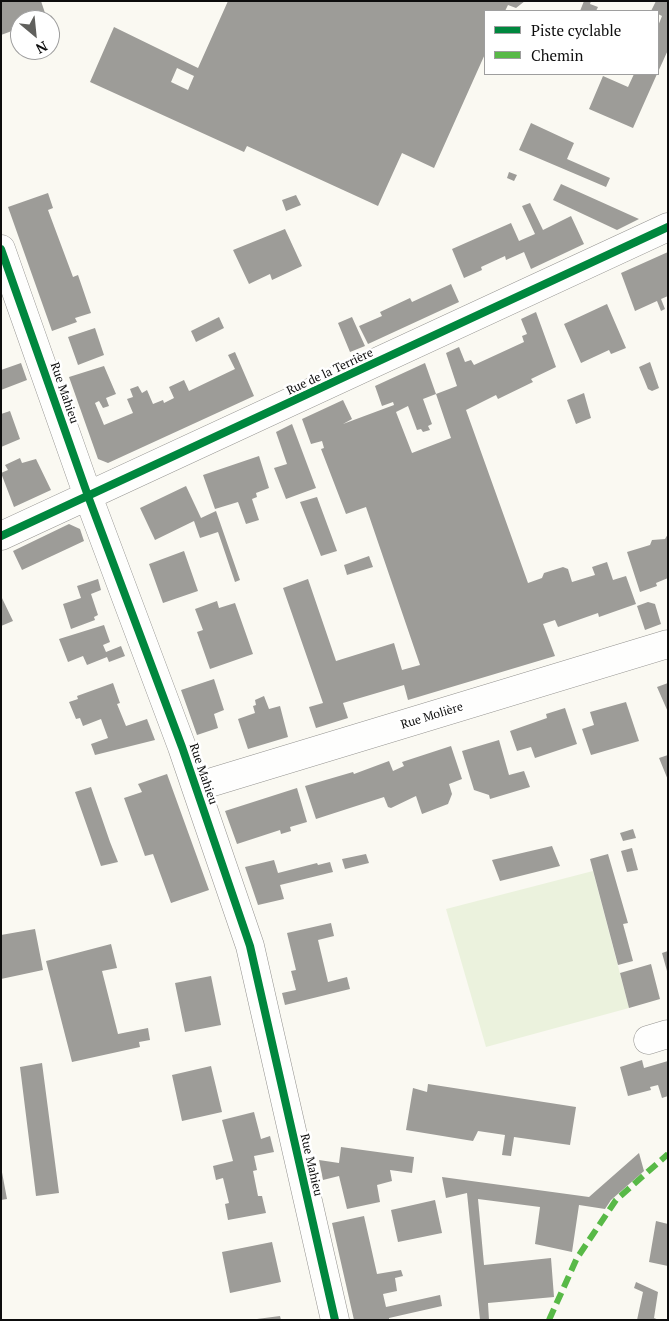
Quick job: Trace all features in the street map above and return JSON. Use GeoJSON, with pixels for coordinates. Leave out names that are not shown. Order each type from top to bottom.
{"type":"FeatureCollection","features":[{"type":"Feature","properties":{"kind":"street","name":"Rue de la Terrière"},"geometry":{"type":"LineString","coordinates":[[1,536],[668,227]]}},
{"type":"Feature","properties":{"kind":"street","name":"Rue Mahieu"},"geometry":{"type":"LineString","coordinates":[[3,259],[88,496],[196,787],[250,946],[335,1320]]}},
{"type":"Feature","properties":{"kind":"street","name":"Rue Molière"},"geometry":{"type":"LineString","coordinates":[[196,787],[668,644]]}},
{"type":"Feature","properties":{"kind":"green space"},"geometry":{"type":"Polygon","coordinates":[[[593,871],[629,1008],[486,1047],[446,909],[593,871]]]}},
{"type":"Feature","properties":{"kind":"building"},"geometry":{"type":"Polygon","coordinates":[[[1,1],[41,1],[44,10],[10,10],[10,32],[1,35],[1,1]]]}},
{"type":"Feature","properties":{"kind":"building"},"geometry":{"type":"Polygon","coordinates":[[[228,1],[525,1],[516,8],[508,5],[506,10],[484,10],[484,56],[434,168],[402,153],[378,206],[247,146],[244,152],[90,82],[114,27],[198,68],[228,1]],[[177,68],[171,82],[188,90],[194,76],[177,68]]]}},
{"type":"Feature","properties":{"kind":"building"},"geometry":{"type":"Polygon","coordinates":[[[584,1],[591,1],[590,4],[598,7],[596,10],[580,10],[584,1]]]}},
{"type":"Feature","properties":{"kind":"building"},"geometry":{"type":"Polygon","coordinates":[[[656,1],[668,1],[668,50],[659,70],[659,24],[662,16],[659,14],[659,10],[652,10],[656,1]]]}},
{"type":"Feature","properties":{"kind":"building"},"geometry":{"type":"Polygon","coordinates":[[[634,75],[657,75],[633,128],[589,109],[603,76],[628,87],[634,75]]]}},
{"type":"Feature","properties":{"kind":"building"},"geometry":{"type":"Polygon","coordinates":[[[531,123],[574,143],[567,159],[610,178],[606,187],[519,150],[531,123]]]}},
{"type":"Feature","properties":{"kind":"building"},"geometry":{"type":"Polygon","coordinates":[[[509,172],[517,175],[514,181],[507,178],[509,172]]]}},
{"type":"Feature","properties":{"kind":"building"},"geometry":{"type":"Polygon","coordinates":[[[561,184],[639,219],[617,230],[553,200],[561,184]]]}},
{"type":"Feature","properties":{"kind":"building"},"geometry":{"type":"Polygon","coordinates":[[[48,193],[53,208],[48,210],[73,277],[78,275],[91,313],[75,318],[77,322],[52,331],[8,207],[48,193]]]}},
{"type":"Feature","properties":{"kind":"building"},"geometry":{"type":"Polygon","coordinates":[[[296,195],[301,205],[286,211],[282,200],[296,195]]]}},
{"type":"Feature","properties":{"kind":"building"},"geometry":{"type":"Polygon","coordinates":[[[530,203],[543,230],[571,216],[584,244],[531,269],[524,252],[506,260],[505,256],[481,267],[482,270],[464,278],[452,249],[511,223],[519,241],[535,234],[522,206],[530,203]]]}},
{"type":"Feature","properties":{"kind":"building"},"geometry":{"type":"Polygon","coordinates":[[[285,229],[302,266],[272,280],[270,274],[249,284],[233,250],[285,229]]]}},
{"type":"Feature","properties":{"kind":"building"},"geometry":{"type":"Polygon","coordinates":[[[668,252],[668,296],[661,299],[665,309],[661,311],[657,301],[635,311],[621,273],[668,252]]]}},
{"type":"Feature","properties":{"kind":"building"},"geometry":{"type":"Polygon","coordinates":[[[451,284],[459,302],[368,344],[359,326],[382,316],[380,312],[410,298],[412,302],[451,284]]]}},
{"type":"Feature","properties":{"kind":"building"},"geometry":{"type":"Polygon","coordinates":[[[607,304],[626,348],[611,354],[609,350],[581,363],[564,324],[607,304]]]}},
{"type":"Feature","properties":{"kind":"building"},"geometry":{"type":"Polygon","coordinates":[[[536,312],[556,367],[531,379],[533,382],[498,399],[496,395],[466,410],[528,583],[542,578],[544,573],[563,567],[568,569],[572,582],[595,575],[592,567],[607,562],[613,580],[626,576],[636,604],[599,617],[598,613],[558,627],[555,620],[543,624],[555,656],[408,700],[404,685],[343,703],[348,718],[316,728],[309,707],[323,703],[283,588],[308,579],[336,661],[394,643],[402,670],[420,665],[366,507],[346,514],[321,449],[324,448],[322,441],[311,444],[302,419],[343,400],[352,419],[343,424],[394,405],[393,402],[382,406],[375,386],[425,363],[436,394],[457,386],[446,353],[459,347],[465,362],[471,360],[474,365],[524,342],[522,336],[527,334],[521,319],[536,312]],[[436,394],[423,399],[432,424],[428,426],[430,430],[423,432],[421,429],[417,430],[408,406],[396,412],[412,453],[451,438],[436,394]]]}},
{"type":"Feature","properties":{"kind":"building"},"geometry":{"type":"Polygon","coordinates":[[[219,317],[224,328],[196,342],[191,331],[219,317]]]}},
{"type":"Feature","properties":{"kind":"building"},"geometry":{"type":"Polygon","coordinates":[[[352,317],[365,346],[350,352],[338,323],[352,317]]]}},
{"type":"Feature","properties":{"kind":"building"},"geometry":{"type":"Polygon","coordinates":[[[95,328],[104,355],[78,365],[68,337],[95,328]]]}},
{"type":"Feature","properties":{"kind":"building"},"geometry":{"type":"Polygon","coordinates":[[[235,352],[254,396],[108,463],[98,459],[69,377],[104,366],[116,394],[106,398],[109,406],[103,408],[99,401],[95,403],[104,425],[133,413],[127,399],[133,397],[130,389],[138,386],[142,393],[147,390],[153,404],[163,400],[164,403],[174,398],[169,387],[184,380],[189,391],[235,369],[228,355],[235,352]]]}},
{"type":"Feature","properties":{"kind":"building"},"geometry":{"type":"Polygon","coordinates":[[[650,362],[659,388],[652,391],[648,389],[639,367],[650,362]]]}},
{"type":"Feature","properties":{"kind":"building"},"geometry":{"type":"Polygon","coordinates":[[[21,363],[27,380],[1,390],[1,370],[21,363]]]}},
{"type":"Feature","properties":{"kind":"building"},"geometry":{"type":"Polygon","coordinates":[[[584,393],[591,418],[576,424],[567,400],[584,393]]]}},
{"type":"Feature","properties":{"kind":"building"},"geometry":{"type":"Polygon","coordinates":[[[10,411],[20,439],[1,447],[1,414],[10,411]]]}},
{"type":"Feature","properties":{"kind":"building"},"geometry":{"type":"Polygon","coordinates":[[[292,424],[316,488],[286,499],[274,468],[287,464],[276,432],[292,424]]]}},
{"type":"Feature","properties":{"kind":"building"},"geometry":{"type":"Polygon","coordinates":[[[259,456],[269,488],[256,493],[257,497],[252,499],[259,520],[246,524],[238,502],[215,509],[203,475],[259,456]]]}},
{"type":"Feature","properties":{"kind":"building"},"geometry":{"type":"Polygon","coordinates":[[[20,458],[22,463],[36,459],[51,490],[14,507],[1,473],[8,470],[5,465],[20,458]]]}},
{"type":"Feature","properties":{"kind":"building"},"geometry":{"type":"Polygon","coordinates":[[[186,486],[201,518],[216,511],[240,580],[235,582],[218,532],[200,538],[194,521],[155,540],[140,508],[186,486]]]}},
{"type":"Feature","properties":{"kind":"building"},"geometry":{"type":"Polygon","coordinates":[[[317,497],[337,551],[321,556],[300,502],[317,497]]]}},
{"type":"Feature","properties":{"kind":"building"},"geometry":{"type":"Polygon","coordinates":[[[69,524],[80,529],[84,541],[22,570],[13,551],[69,524]]]}},
{"type":"Feature","properties":{"kind":"building"},"geometry":{"type":"Polygon","coordinates":[[[668,534],[668,578],[656,583],[657,586],[640,592],[627,552],[650,545],[652,540],[665,539],[668,534]]]}},
{"type":"Feature","properties":{"kind":"building"},"geometry":{"type":"Polygon","coordinates":[[[184,551],[198,591],[163,603],[149,564],[184,551]]]}},
{"type":"Feature","properties":{"kind":"building"},"geometry":{"type":"Polygon","coordinates":[[[369,556],[373,567],[347,575],[344,565],[369,556]]]}},
{"type":"Feature","properties":{"kind":"building"},"geometry":{"type":"Polygon","coordinates":[[[98,579],[101,590],[91,594],[98,615],[94,617],[95,620],[71,629],[63,604],[81,598],[77,586],[98,579]]]}},
{"type":"Feature","properties":{"kind":"building"},"geometry":{"type":"Polygon","coordinates":[[[1,596],[13,621],[1,626],[1,596]]]}},
{"type":"Feature","properties":{"kind":"building"},"geometry":{"type":"Polygon","coordinates":[[[217,601],[219,608],[235,603],[253,654],[210,669],[197,632],[203,630],[195,609],[217,601]]]}},
{"type":"Feature","properties":{"kind":"building"},"geometry":{"type":"Polygon","coordinates":[[[648,602],[655,604],[661,624],[645,630],[637,606],[648,602]]]}},
{"type":"Feature","properties":{"kind":"building"},"geometry":{"type":"Polygon","coordinates":[[[104,625],[110,642],[103,645],[106,652],[121,646],[125,656],[109,662],[107,657],[87,665],[83,656],[68,662],[59,639],[104,625]]]}},
{"type":"Feature","properties":{"kind":"building"},"geometry":{"type":"Polygon","coordinates":[[[214,679],[224,710],[214,714],[218,728],[197,735],[181,690],[214,679]]]}},
{"type":"Feature","properties":{"kind":"building"},"geometry":{"type":"Polygon","coordinates":[[[113,683],[120,703],[117,704],[126,726],[147,719],[155,740],[95,755],[91,744],[108,738],[101,719],[83,726],[80,718],[76,719],[69,702],[78,699],[77,696],[113,683]]]}},
{"type":"Feature","properties":{"kind":"building"},"geometry":{"type":"Polygon","coordinates":[[[668,683],[668,712],[657,687],[668,683]]]}},
{"type":"Feature","properties":{"kind":"building"},"geometry":{"type":"Polygon","coordinates":[[[264,696],[269,709],[280,706],[288,737],[248,749],[238,719],[255,713],[253,706],[256,705],[255,700],[264,696]]]}},
{"type":"Feature","properties":{"kind":"building"},"geometry":{"type":"Polygon","coordinates":[[[626,702],[639,741],[591,755],[582,729],[594,725],[590,712],[626,702]]]}},
{"type":"Feature","properties":{"kind":"building"},"geometry":{"type":"Polygon","coordinates":[[[565,708],[577,744],[535,758],[531,747],[517,751],[510,731],[547,718],[546,714],[565,708]]]}},
{"type":"Feature","properties":{"kind":"building"},"geometry":{"type":"Polygon","coordinates":[[[499,740],[509,775],[524,771],[530,787],[490,799],[489,795],[474,790],[462,751],[499,740]]]}},
{"type":"Feature","properties":{"kind":"building"},"geometry":{"type":"Polygon","coordinates":[[[451,746],[462,779],[449,784],[452,794],[448,804],[422,814],[416,796],[391,808],[388,807],[384,797],[316,819],[305,786],[353,772],[354,774],[389,761],[393,771],[404,766],[402,762],[451,746]]]}},
{"type":"Feature","properties":{"kind":"building"},"geometry":{"type":"Polygon","coordinates":[[[668,755],[668,780],[659,758],[668,755]]]}},
{"type":"Feature","properties":{"kind":"building"},"geometry":{"type":"Polygon","coordinates":[[[167,774],[209,890],[171,903],[153,854],[145,856],[124,798],[142,792],[138,784],[167,774]]]}},
{"type":"Feature","properties":{"kind":"building"},"geometry":{"type":"Polygon","coordinates":[[[91,787],[118,862],[101,866],[75,792],[91,787]]]}},
{"type":"Feature","properties":{"kind":"building"},"geometry":{"type":"Polygon","coordinates":[[[297,788],[307,822],[290,827],[291,831],[281,834],[280,830],[237,844],[225,811],[297,788]]]}},
{"type":"Feature","properties":{"kind":"building"},"geometry":{"type":"Polygon","coordinates":[[[633,829],[636,838],[623,841],[620,833],[633,829]]]}},
{"type":"Feature","properties":{"kind":"building"},"geometry":{"type":"Polygon","coordinates":[[[552,846],[560,866],[500,881],[492,860],[552,846]]]}},
{"type":"Feature","properties":{"kind":"building"},"geometry":{"type":"Polygon","coordinates":[[[632,848],[638,870],[627,872],[621,851],[632,848]]]}},
{"type":"Feature","properties":{"kind":"building"},"geometry":{"type":"Polygon","coordinates":[[[366,854],[369,863],[345,869],[342,859],[366,854]]]}},
{"type":"Feature","properties":{"kind":"building"},"geometry":{"type":"Polygon","coordinates":[[[608,854],[628,923],[623,924],[633,961],[618,965],[590,859],[608,854]]]}},
{"type":"Feature","properties":{"kind":"building"},"geometry":{"type":"Polygon","coordinates":[[[274,860],[278,873],[317,863],[318,865],[330,862],[333,872],[280,885],[284,899],[258,905],[245,867],[274,860]]]}},
{"type":"Feature","properties":{"kind":"building"},"geometry":{"type":"Polygon","coordinates":[[[331,923],[334,936],[318,940],[328,982],[347,977],[350,989],[285,1005],[282,993],[296,990],[291,971],[296,970],[287,933],[331,923]]]}},
{"type":"Feature","properties":{"kind":"building"},"geometry":{"type":"Polygon","coordinates":[[[35,929],[43,970],[1,979],[1,935],[35,929]]]}},
{"type":"Feature","properties":{"kind":"building"},"geometry":{"type":"Polygon","coordinates":[[[111,944],[117,968],[102,971],[118,1034],[148,1028],[150,1040],[139,1042],[140,1047],[72,1062],[46,961],[111,944]]]}},
{"type":"Feature","properties":{"kind":"building"},"geometry":{"type":"Polygon","coordinates":[[[668,951],[668,971],[667,971],[662,953],[668,951]]]}},
{"type":"Feature","properties":{"kind":"building"},"geometry":{"type":"Polygon","coordinates":[[[651,964],[660,999],[629,1008],[620,973],[651,964]]]}},
{"type":"Feature","properties":{"kind":"building"},"geometry":{"type":"Polygon","coordinates":[[[211,976],[221,1025],[185,1032],[175,983],[211,976]]]}},
{"type":"Feature","properties":{"kind":"building"},"geometry":{"type":"Polygon","coordinates":[[[642,1060],[644,1068],[668,1061],[668,1096],[662,1098],[658,1085],[650,1087],[651,1090],[628,1096],[620,1067],[642,1060]]]}},
{"type":"Feature","properties":{"kind":"building"},"geometry":{"type":"Polygon","coordinates":[[[42,1063],[59,1193],[36,1196],[20,1067],[42,1063]]]}},
{"type":"Feature","properties":{"kind":"building"},"geometry":{"type":"Polygon","coordinates":[[[211,1066],[222,1112],[182,1121],[172,1075],[211,1066]]]}},
{"type":"Feature","properties":{"kind":"building"},"geometry":{"type":"Polygon","coordinates":[[[428,1084],[576,1107],[570,1145],[514,1137],[511,1156],[502,1155],[505,1135],[478,1131],[473,1141],[406,1130],[413,1088],[427,1092],[428,1084]]]}},
{"type":"Feature","properties":{"kind":"building"},"geometry":{"type":"Polygon","coordinates":[[[254,1112],[261,1139],[270,1136],[274,1152],[254,1156],[257,1170],[253,1171],[258,1196],[262,1196],[266,1213],[228,1220],[225,1204],[229,1203],[223,1178],[216,1180],[213,1166],[233,1161],[222,1120],[254,1112]]]}},
{"type":"Feature","properties":{"kind":"building"},"geometry":{"type":"Polygon","coordinates":[[[341,1147],[414,1157],[412,1173],[390,1170],[392,1181],[377,1185],[380,1202],[347,1209],[339,1176],[323,1180],[319,1160],[339,1163],[341,1147]]]}},
{"type":"Feature","properties":{"kind":"building"},"geometry":{"type":"Polygon","coordinates":[[[639,1153],[644,1171],[611,1200],[605,1209],[579,1205],[572,1252],[535,1244],[540,1207],[478,1199],[484,1265],[551,1258],[554,1297],[488,1303],[489,1320],[480,1320],[467,1193],[446,1198],[442,1177],[589,1197],[639,1153]]]}},
{"type":"Feature","properties":{"kind":"building"},"geometry":{"type":"Polygon","coordinates":[[[1,1167],[7,1199],[1,1200],[1,1167]]]}},
{"type":"Feature","properties":{"kind":"building"},"geometry":{"type":"Polygon","coordinates":[[[435,1200],[442,1233],[398,1242],[391,1210],[435,1200]]]}},
{"type":"Feature","properties":{"kind":"building"},"geometry":{"type":"Polygon","coordinates":[[[364,1216],[377,1274],[401,1270],[403,1276],[395,1278],[397,1291],[383,1294],[386,1307],[440,1295],[442,1306],[389,1318],[389,1320],[354,1320],[332,1223],[364,1216]]]}},
{"type":"Feature","properties":{"kind":"building"},"geometry":{"type":"Polygon","coordinates":[[[656,1221],[668,1224],[668,1266],[649,1262],[656,1221]]]}},
{"type":"Feature","properties":{"kind":"building"},"geometry":{"type":"Polygon","coordinates":[[[272,1242],[281,1282],[230,1293],[222,1252],[272,1242]]]}},
{"type":"Feature","properties":{"kind":"building"},"geometry":{"type":"Polygon","coordinates":[[[636,1282],[658,1292],[654,1318],[659,1320],[637,1320],[643,1292],[634,1288],[636,1282]]]}},
{"type":"Feature","properties":{"kind":"building"},"geometry":{"type":"Polygon","coordinates":[[[280,1316],[281,1320],[257,1320],[257,1319],[280,1316]]]}},
{"type":"Feature","properties":{"kind":"marked path"},"geometry":{"type":"LineString","coordinates":[[549,1320],[577,1258],[616,1200],[668,1154]]}},
{"type":"Feature","properties":{"kind":"cycle path"},"geometry":{"type":"LineString","coordinates":[[1,536],[668,227]]}},
{"type":"Feature","properties":{"kind":"cycle path"},"geometry":{"type":"LineString","coordinates":[[1,249],[88,496],[182,747],[250,946],[335,1320]]}}]}
